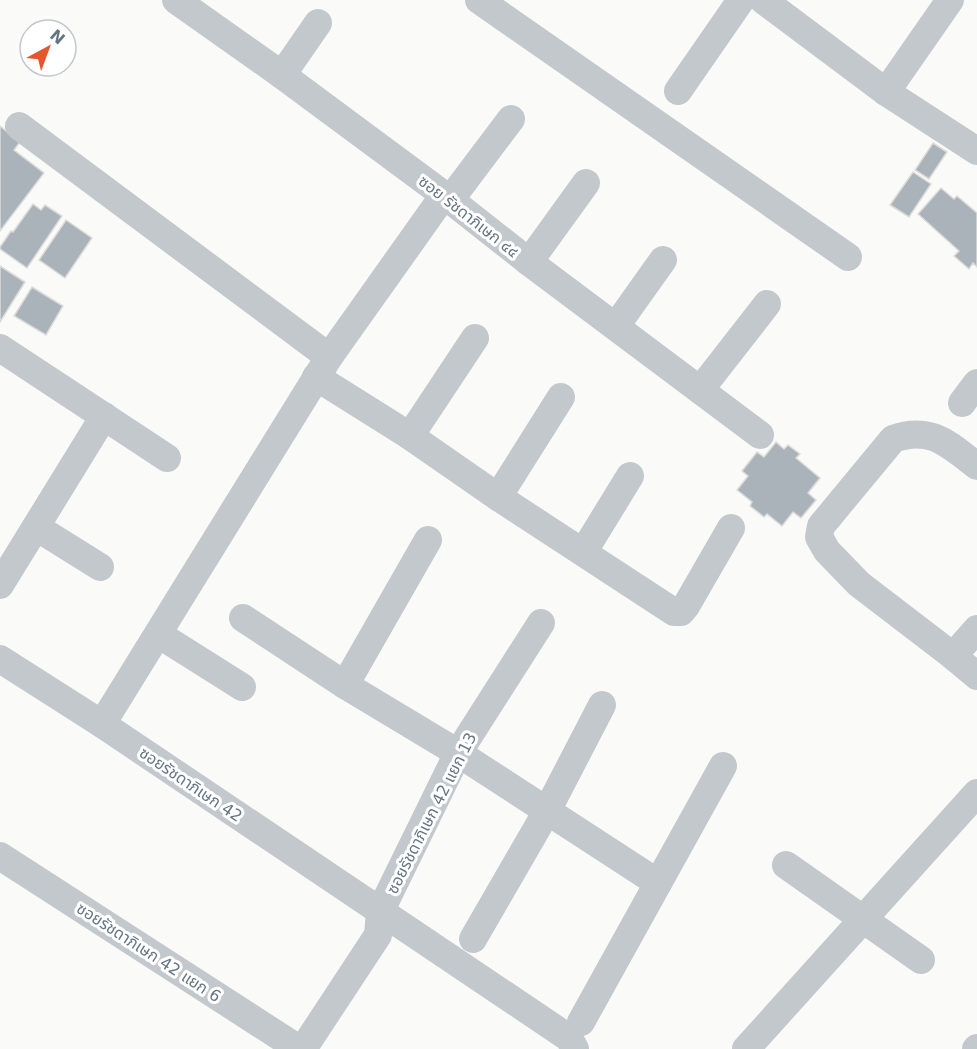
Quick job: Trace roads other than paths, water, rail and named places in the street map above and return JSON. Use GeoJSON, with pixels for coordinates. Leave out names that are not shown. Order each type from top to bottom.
{"type":"FeatureCollection","features":[{"type":"Feature","properties":{"kind":"street","name":"ซอย รัชดาภิเษก ๔๔"},"geometry":{"type":"LineString","coordinates":[[176,0],[282,75],[760,435]]}},
{"type":"Feature","properties":{"kind":"street"},"geometry":{"type":"LineString","coordinates":[[479,0],[848,256]]}},
{"type":"Feature","properties":{"kind":"street"},"geometry":{"type":"LineString","coordinates":[[678,91],[741,0]]}},
{"type":"Feature","properties":{"kind":"street"},"geometry":{"type":"LineString","coordinates":[[763,0],[886,92],[977,151]]}},
{"type":"Feature","properties":{"kind":"street"},"geometry":{"type":"LineString","coordinates":[[886,92],[950,0]]}},
{"type":"Feature","properties":{"kind":"street"},"geometry":{"type":"LineString","coordinates":[[282,75],[318,23]]}},
{"type":"Feature","properties":{"kind":"street"},"geometry":{"type":"LineString","coordinates":[[102,724],[322,367],[447,198],[511,119]]}},
{"type":"Feature","properties":{"kind":"street"},"geometry":{"type":"LineString","coordinates":[[19,126],[410,436],[498,497],[584,551],[674,612],[681,612],[686,606],[731,528]]}},
{"type":"Feature","properties":{"kind":"street"},"geometry":{"type":"LineString","coordinates":[[529,262],[586,183]]}},
{"type":"Feature","properties":{"kind":"street"},"geometry":{"type":"LineString","coordinates":[[616,326],[663,260]]}},
{"type":"Feature","properties":{"kind":"street"},"geometry":{"type":"LineString","coordinates":[[700,390],[767,304]]}},
{"type":"Feature","properties":{"kind":"street"},"geometry":{"type":"LineString","coordinates":[[410,436],[475,338]]}},
{"type":"Feature","properties":{"kind":"street"},"geometry":{"type":"LineString","coordinates":[[0,348],[167,458]]}},
{"type":"Feature","properties":{"kind":"street"},"geometry":{"type":"LineString","coordinates":[[498,497],[561,398]]}},
{"type":"Feature","properties":{"kind":"street"},"geometry":{"type":"LineString","coordinates":[[0,585],[104,416]]}},
{"type":"Feature","properties":{"kind":"street"},"geometry":{"type":"LineString","coordinates":[[977,466],[937,437],[922,434],[903,435],[893,439],[821,526],[819,537],[827,551],[859,584],[977,676]]}},
{"type":"Feature","properties":{"kind":"street"},"geometry":{"type":"LineString","coordinates":[[584,551],[630,476]]}},
{"type":"Feature","properties":{"kind":"street"},"geometry":{"type":"LineString","coordinates":[[36,527],[100,567]]}},
{"type":"Feature","properties":{"kind":"street"},"geometry":{"type":"LineString","coordinates":[[345,685],[428,540]]}},
{"type":"Feature","properties":{"kind":"street"},"geometry":{"type":"LineString","coordinates":[[243,618],[345,685],[458,753],[658,883]]}},
{"type":"Feature","properties":{"kind":"street","name":"ซอยรัชดาภิเษก 42 แยก 13"},"geometry":{"type":"LineString","coordinates":[[301,1049],[378,935],[380,912],[458,753],[541,623]]}},
{"type":"Feature","properties":{"kind":"street"},"geometry":{"type":"LineString","coordinates":[[954,656],[977,629]]}},
{"type":"Feature","properties":{"kind":"street"},"geometry":{"type":"LineString","coordinates":[[158,634],[242,687]]}},
{"type":"Feature","properties":{"kind":"street","name":"ซอยรัชดาภิเษก 42"},"geometry":{"type":"LineString","coordinates":[[0,658],[569,1038],[575,1049]]}},
{"type":"Feature","properties":{"kind":"street"},"geometry":{"type":"LineString","coordinates":[[473,939],[547,811],[602,705]]}},
{"type":"Feature","properties":{"kind":"street"},"geometry":{"type":"LineString","coordinates":[[581,1022],[723,766]]}},
{"type":"Feature","properties":{"kind":"street"},"geometry":{"type":"LineString","coordinates":[[746,1049],[977,793]]}},
{"type":"Feature","properties":{"kind":"street","name":"ซอยรัชดาภิเษก 42 แยก 6"},"geometry":{"type":"LineString","coordinates":[[0,856],[301,1049]]}},
{"type":"Feature","properties":{"kind":"street"},"geometry":{"type":"LineString","coordinates":[[786,865],[921,960]]}}]}
